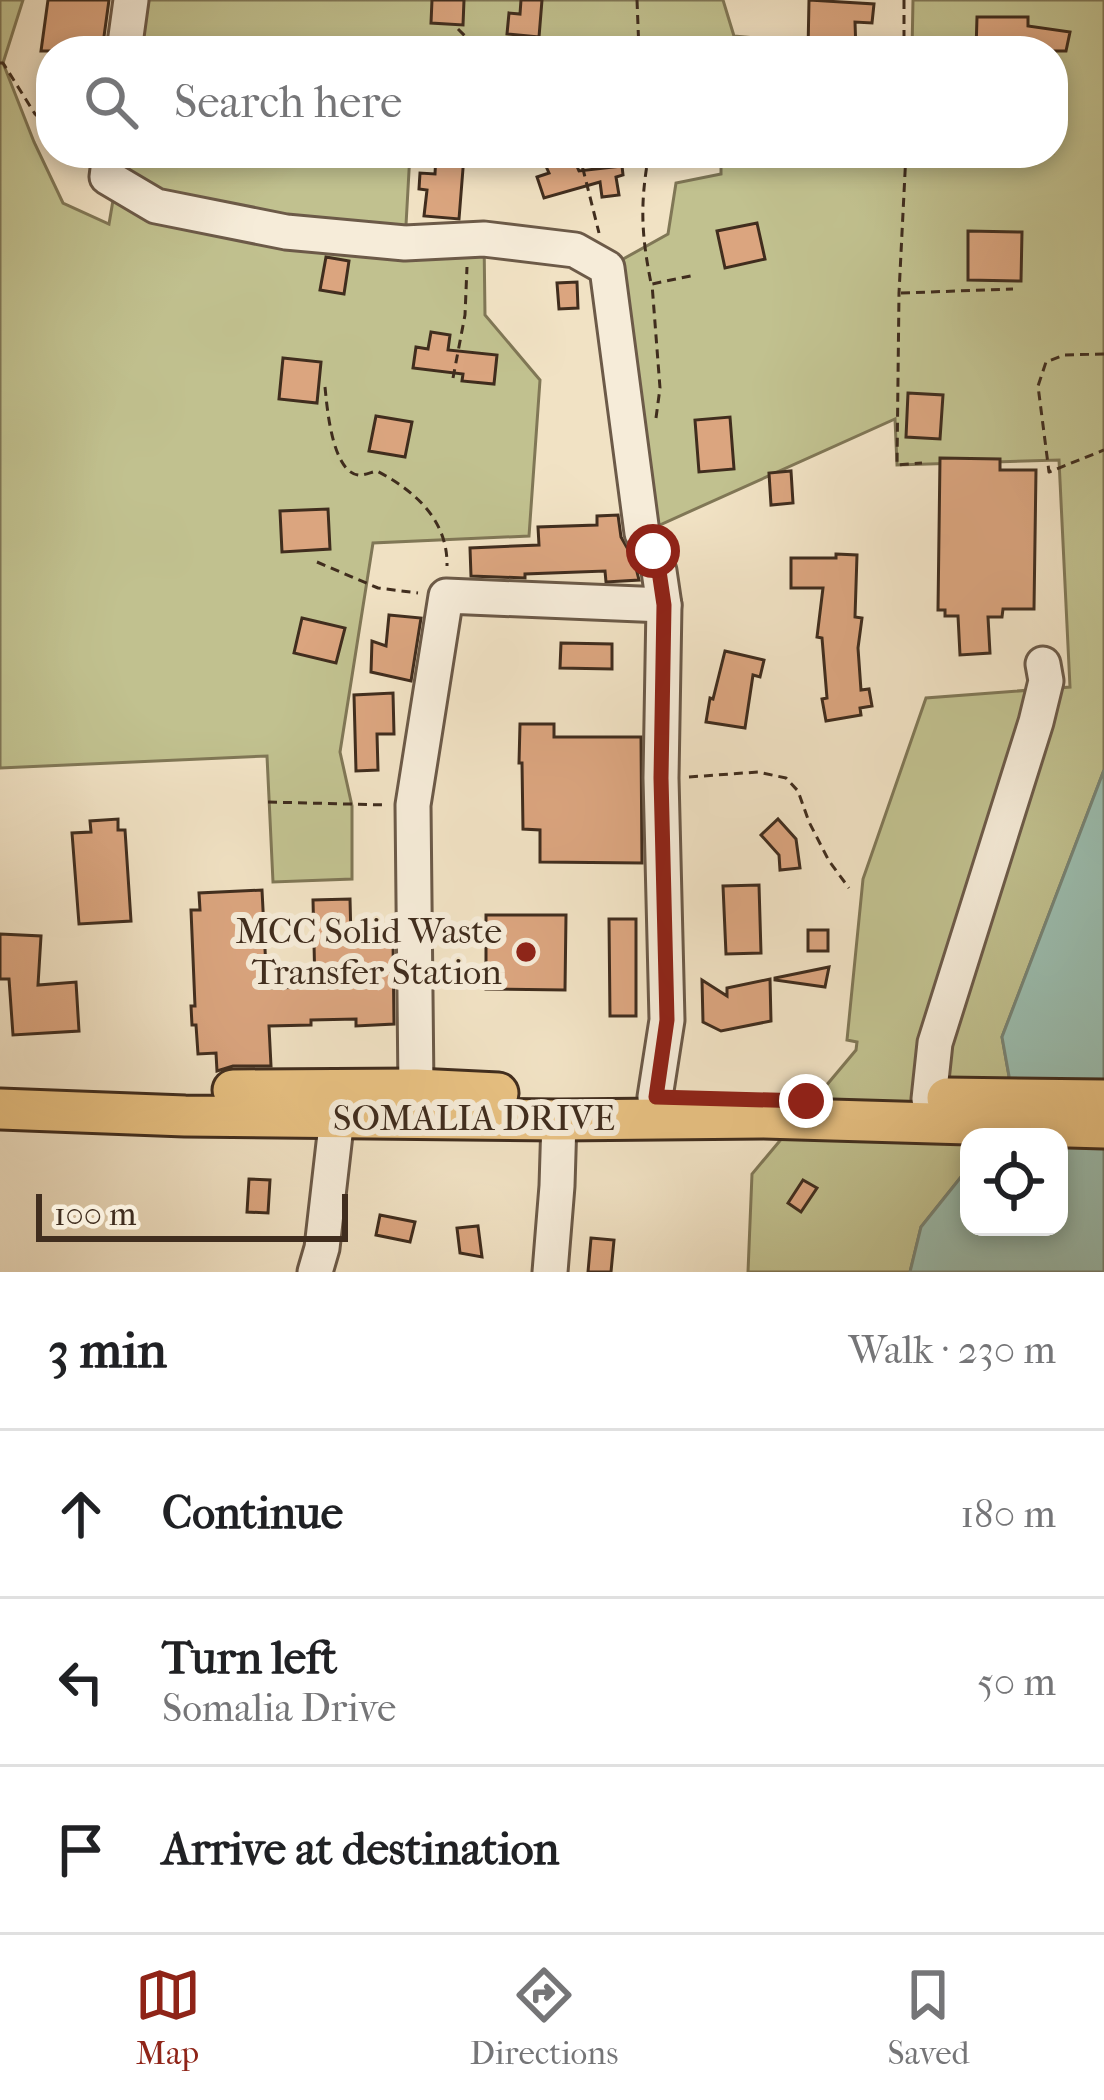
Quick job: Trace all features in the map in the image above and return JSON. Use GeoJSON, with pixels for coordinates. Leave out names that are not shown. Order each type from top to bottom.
{"type":"FeatureCollection","features":[{"type":"Feature","properties":{"kind":"main road","name":"SOMALIA DRIVE"},"geometry":{"type":"LineString","coordinates":[[0,1084],[146,1090],[416,1089],[940,1107]]}},
{"type":"Feature","properties":{"kind":"main road"},"geometry":{"type":"LineString","coordinates":[[940,1107],[1104,1100]]}},
{"type":"Feature","properties":{"kind":"main road","name":"SOMALIA DRIVE"},"geometry":{"type":"LineString","coordinates":[[0,1109],[559,1120],[764,1118],[940,1107]]}},
{"type":"Feature","properties":{"kind":"main road"},"geometry":{"type":"LineString","coordinates":[[940,1107],[1104,1128]]}},
{"type":"Feature","properties":{"kind":"street"},"geometry":{"type":"LineString","coordinates":[[126,36],[131,0]]}},
{"type":"Feature","properties":{"kind":"street"},"geometry":{"type":"LineString","coordinates":[[112,168],[156,206],[286,232],[405,243],[476,240],[575,250],[607,268],[643,533],[659,571],[664,605],[661,778],[667,1020],[656,1097]]}},
{"type":"Feature","properties":{"kind":"street"},"geometry":{"type":"LineString","coordinates":[[416,1089],[413,805],[446,596],[664,605]]}},
{"type":"Feature","properties":{"kind":"street"},"geometry":{"type":"LineString","coordinates":[[940,1107],[935,1043],[1036,722],[1046,681],[1043,664]]}},
{"type":"Feature","properties":{"kind":"street"},"geometry":{"type":"LineString","coordinates":[[314,1272],[322,1248],[337,1117]]}},
{"type":"Feature","properties":{"kind":"street"},"geometry":{"type":"LineString","coordinates":[[550,1272],[559,1120]]}},
{"type":"Feature","properties":{"kind":"path"},"geometry":{"type":"LineString","coordinates":[[637,0],[638,36]]}},
{"type":"Feature","properties":{"kind":"path"},"geometry":{"type":"LineString","coordinates":[[904,0],[905,36]]}},
{"type":"Feature","properties":{"kind":"path"},"geometry":{"type":"LineString","coordinates":[[458,29],[465,36]]}},
{"type":"Feature","properties":{"kind":"path"},"geometry":{"type":"LineString","coordinates":[[2,63],[36,116]]}},
{"type":"Feature","properties":{"kind":"path"},"geometry":{"type":"LineString","coordinates":[[585,168],[607,268]]}},
{"type":"Feature","properties":{"kind":"path"},"geometry":{"type":"LineString","coordinates":[[646,168],[641,236],[652,284],[660,388],[655,429]]}},
{"type":"Feature","properties":{"kind":"path"},"geometry":{"type":"LineString","coordinates":[[905,168],[897,465],[922,463]]}},
{"type":"Feature","properties":{"kind":"path"},"geometry":{"type":"LineString","coordinates":[[453,378],[476,240]]}},
{"type":"Feature","properties":{"kind":"path"},"geometry":{"type":"LineString","coordinates":[[652,284],[695,275]]}},
{"type":"Feature","properties":{"kind":"path"},"geometry":{"type":"LineString","coordinates":[[899,293],[1013,289]]}},
{"type":"Feature","properties":{"kind":"path"},"geometry":{"type":"LineString","coordinates":[[1104,354],[1064,355],[1046,362],[1038,386],[1049,472],[1104,450]]}},
{"type":"Feature","properties":{"kind":"path"},"geometry":{"type":"LineString","coordinates":[[326,387],[329,426],[343,464],[360,476],[377,471],[419,499],[441,528],[447,550]]}},
{"type":"Feature","properties":{"kind":"path"},"geometry":{"type":"LineString","coordinates":[[317,562],[378,588],[446,596]]}},
{"type":"Feature","properties":{"kind":"path"},"geometry":{"type":"LineString","coordinates":[[661,778],[758,772],[786,778],[799,791],[829,861],[849,888]]}},
{"type":"Feature","properties":{"kind":"path"},"geometry":{"type":"LineString","coordinates":[[268,802],[413,805]]}},
{"type":"Feature","properties":{"kind":"green space"},"geometry":{"type":"Polygon","coordinates":[[[0,0],[23,0],[3,63],[36,146],[36,168],[46,168],[63,203],[109,224],[118,168],[409,168],[405,243],[484,239],[485,315],[540,380],[529,536],[373,543],[340,752],[352,806],[352,879],[273,882],[267,756],[0,768],[0,0]]]}},
{"type":"Feature","properties":{"kind":"green space"},"geometry":{"type":"Polygon","coordinates":[[[149,0],[723,0],[734,36],[143,36],[149,0]]]}},
{"type":"Feature","properties":{"kind":"green space"},"geometry":{"type":"Polygon","coordinates":[[[913,0],[1104,0],[1104,770],[1002,1037],[1009,1076],[999,1128],[960,1128],[960,1178],[921,1227],[910,1272],[748,1272],[752,1174],[856,1050],[857,1042],[847,1040],[863,879],[926,698],[1070,687],[1059,460],[897,465],[895,419],[642,533],[607,268],[668,234],[676,183],[721,174],[721,168],[1068,168],[1068,36],[912,36],[913,0]]]}},
{"type":"Feature","properties":{"kind":"shaded area"},"geometry":{"type":"Polygon","coordinates":[[[1104,770],[1104,1272],[910,1272],[921,1227],[960,1178],[960,1236],[1068,1236],[1068,1128],[999,1128],[1009,1076],[1002,1037],[1104,770]]]}},
{"type":"Feature","properties":{"kind":"building"},"geometry":{"type":"Polygon","coordinates":[[[48,0],[109,0],[104,36],[43,36],[48,0]]]}},
{"type":"Feature","properties":{"kind":"building"},"geometry":{"type":"Polygon","coordinates":[[[432,0],[464,0],[463,25],[431,23],[432,0]]]}},
{"type":"Feature","properties":{"kind":"building"},"geometry":{"type":"Polygon","coordinates":[[[521,0],[542,0],[539,36],[507,34],[509,13],[520,14],[521,0]]]}},
{"type":"Feature","properties":{"kind":"building"},"geometry":{"type":"Polygon","coordinates":[[[809,0],[874,4],[872,23],[855,22],[855,36],[808,36],[809,0]]]}},
{"type":"Feature","properties":{"kind":"building"},"geometry":{"type":"Polygon","coordinates":[[[977,17],[1028,17],[1028,26],[1070,32],[1068,42],[1068,36],[976,36],[977,17]]]}},
{"type":"Feature","properties":{"kind":"building"},"geometry":{"type":"Polygon","coordinates":[[[435,168],[463,168],[459,219],[424,216],[427,190],[419,189],[420,173],[435,174],[435,168]]]}},
{"type":"Feature","properties":{"kind":"building"},"geometry":{"type":"Polygon","coordinates":[[[547,168],[622,168],[623,175],[616,177],[619,195],[602,197],[600,182],[544,198],[537,177],[549,173],[547,168]]]}},
{"type":"Feature","properties":{"kind":"building"},"geometry":{"type":"Polygon","coordinates":[[[757,223],[765,259],[725,268],[717,231],[757,223]]]}},
{"type":"Feature","properties":{"kind":"building"},"geometry":{"type":"Polygon","coordinates":[[[968,231],[1022,232],[1021,281],[968,280],[968,231]]]}},
{"type":"Feature","properties":{"kind":"building"},"geometry":{"type":"Polygon","coordinates":[[[326,257],[349,261],[344,294],[320,290],[326,257]]]}},
{"type":"Feature","properties":{"kind":"building"},"geometry":{"type":"Polygon","coordinates":[[[577,282],[578,308],[559,309],[557,283],[577,282]]]}},
{"type":"Feature","properties":{"kind":"building"},"geometry":{"type":"Polygon","coordinates":[[[431,332],[450,335],[448,350],[497,355],[494,384],[462,381],[463,374],[413,368],[416,347],[428,349],[431,332]]]}},
{"type":"Feature","properties":{"kind":"building"},"geometry":{"type":"Polygon","coordinates":[[[283,358],[321,362],[317,403],[279,399],[283,358]]]}},
{"type":"Feature","properties":{"kind":"building"},"geometry":{"type":"Polygon","coordinates":[[[908,393],[943,395],[940,439],[906,437],[908,393]]]}},
{"type":"Feature","properties":{"kind":"building"},"geometry":{"type":"Polygon","coordinates":[[[376,416],[412,422],[405,457],[369,451],[376,416]]]}},
{"type":"Feature","properties":{"kind":"building"},"geometry":{"type":"Polygon","coordinates":[[[730,417],[734,469],[699,472],[695,420],[730,417]]]}},
{"type":"Feature","properties":{"kind":"building"},"geometry":{"type":"Polygon","coordinates":[[[940,458],[1000,459],[1000,470],[1036,470],[1034,609],[1003,609],[1002,617],[988,617],[990,653],[960,655],[958,616],[945,616],[945,610],[938,610],[940,458]]]}},
{"type":"Feature","properties":{"kind":"building"},"geometry":{"type":"Polygon","coordinates":[[[791,471],[793,503],[771,505],[769,473],[791,471]]]}},
{"type":"Feature","properties":{"kind":"building"},"geometry":{"type":"Polygon","coordinates":[[[328,509],[330,549],[282,552],[280,511],[328,509]]]}},
{"type":"Feature","properties":{"kind":"building"},"geometry":{"type":"Polygon","coordinates":[[[618,515],[621,537],[639,580],[606,582],[605,571],[525,574],[525,578],[471,576],[470,548],[539,545],[538,527],[597,525],[597,516],[618,515]]]}},
{"type":"Feature","properties":{"kind":"building"},"geometry":{"type":"Polygon","coordinates":[[[836,554],[857,555],[855,617],[862,618],[861,690],[869,689],[872,706],[860,708],[861,715],[826,721],[822,638],[817,637],[823,588],[791,588],[791,558],[836,558],[836,554]]]}},
{"type":"Feature","properties":{"kind":"building"},"geometry":{"type":"Polygon","coordinates":[[[389,615],[421,618],[411,681],[371,672],[372,641],[386,646],[389,615]]]}},
{"type":"Feature","properties":{"kind":"building"},"geometry":{"type":"Polygon","coordinates":[[[302,618],[345,628],[336,663],[294,653],[302,618]]]}},
{"type":"Feature","properties":{"kind":"building"},"geometry":{"type":"Polygon","coordinates":[[[561,643],[612,644],[612,669],[560,668],[561,643]]]}},
{"type":"Feature","properties":{"kind":"building"},"geometry":{"type":"Polygon","coordinates":[[[725,651],[764,660],[760,677],[753,675],[745,728],[706,722],[725,651]]]}},
{"type":"Feature","properties":{"kind":"building"},"geometry":{"type":"Polygon","coordinates":[[[393,693],[394,734],[377,734],[378,770],[356,771],[354,695],[393,693]]]}},
{"type":"Feature","properties":{"kind":"building"},"geometry":{"type":"Polygon","coordinates":[[[520,724],[554,724],[554,737],[641,737],[642,863],[540,862],[540,830],[523,829],[520,724]]]}},
{"type":"Feature","properties":{"kind":"building"},"geometry":{"type":"Polygon","coordinates":[[[118,819],[118,830],[125,830],[131,921],[79,924],[72,833],[91,832],[90,821],[118,819]]]}},
{"type":"Feature","properties":{"kind":"building"},"geometry":{"type":"Polygon","coordinates":[[[778,819],[796,839],[800,868],[780,870],[779,855],[761,835],[778,819]]]}},
{"type":"Feature","properties":{"kind":"building"},"geometry":{"type":"Polygon","coordinates":[[[759,885],[761,953],[726,954],[723,886],[759,885]]]}},
{"type":"Feature","properties":{"kind":"building"},"geometry":{"type":"Polygon","coordinates":[[[262,890],[267,988],[315,987],[313,900],[350,899],[351,939],[393,938],[394,1024],[356,1026],[356,1019],[269,1026],[271,1066],[217,1071],[216,1053],[198,1054],[191,1006],[195,1006],[191,910],[200,910],[199,893],[262,890]]]}},
{"type":"Feature","properties":{"kind":"building","name":"MCC Solid Waste Transfer Station"},"geometry":{"type":"Polygon","coordinates":[[[486,915],[566,915],[565,990],[486,989],[486,915]]]}},
{"type":"Feature","properties":{"kind":"building"},"geometry":{"type":"Polygon","coordinates":[[[609,919],[636,919],[636,1016],[610,1016],[609,919]]]}},
{"type":"Feature","properties":{"kind":"building"},"geometry":{"type":"Polygon","coordinates":[[[808,930],[828,930],[828,951],[808,951],[808,930]]]}},
{"type":"Feature","properties":{"kind":"building"},"geometry":{"type":"Polygon","coordinates":[[[0,934],[41,936],[38,985],[76,982],[79,1031],[13,1035],[9,979],[0,979],[0,934]]]}},
{"type":"Feature","properties":{"kind":"building"},"geometry":{"type":"Polygon","coordinates":[[[829,967],[825,987],[775,980],[775,978],[829,967]]]}},
{"type":"Feature","properties":{"kind":"building"},"geometry":{"type":"Polygon","coordinates":[[[770,979],[771,1021],[721,1031],[703,1022],[702,980],[727,996],[727,988],[770,979]]]}},
{"type":"Feature","properties":{"kind":"building"},"geometry":{"type":"Polygon","coordinates":[[[249,1179],[270,1180],[268,1213],[247,1212],[249,1179]]]}},
{"type":"Feature","properties":{"kind":"building"},"geometry":{"type":"Polygon","coordinates":[[[803,1180],[817,1188],[801,1212],[788,1203],[803,1180]]]}},
{"type":"Feature","properties":{"kind":"building"},"geometry":{"type":"Polygon","coordinates":[[[380,1215],[415,1222],[410,1242],[376,1235],[380,1215]]]}},
{"type":"Feature","properties":{"kind":"building"},"geometry":{"type":"Polygon","coordinates":[[[478,1226],[482,1257],[460,1253],[457,1228],[478,1226]]]}},
{"type":"Feature","properties":{"kind":"building"},"geometry":{"type":"Polygon","coordinates":[[[591,1238],[614,1240],[611,1272],[588,1272],[591,1238]]]}},
{"type":"Feature","properties":{"kind":"place","name":"MCC Solid Waste Transfer Station"},"geometry":{"type":"Point","coordinates":[526,952]}},
{"type":"Feature","properties":{"kind":"route"},"geometry":{"type":"LineString","coordinates":[[653,551],[664,605],[661,778],[667,1020],[656,1097],[806,1101]]}}]}
